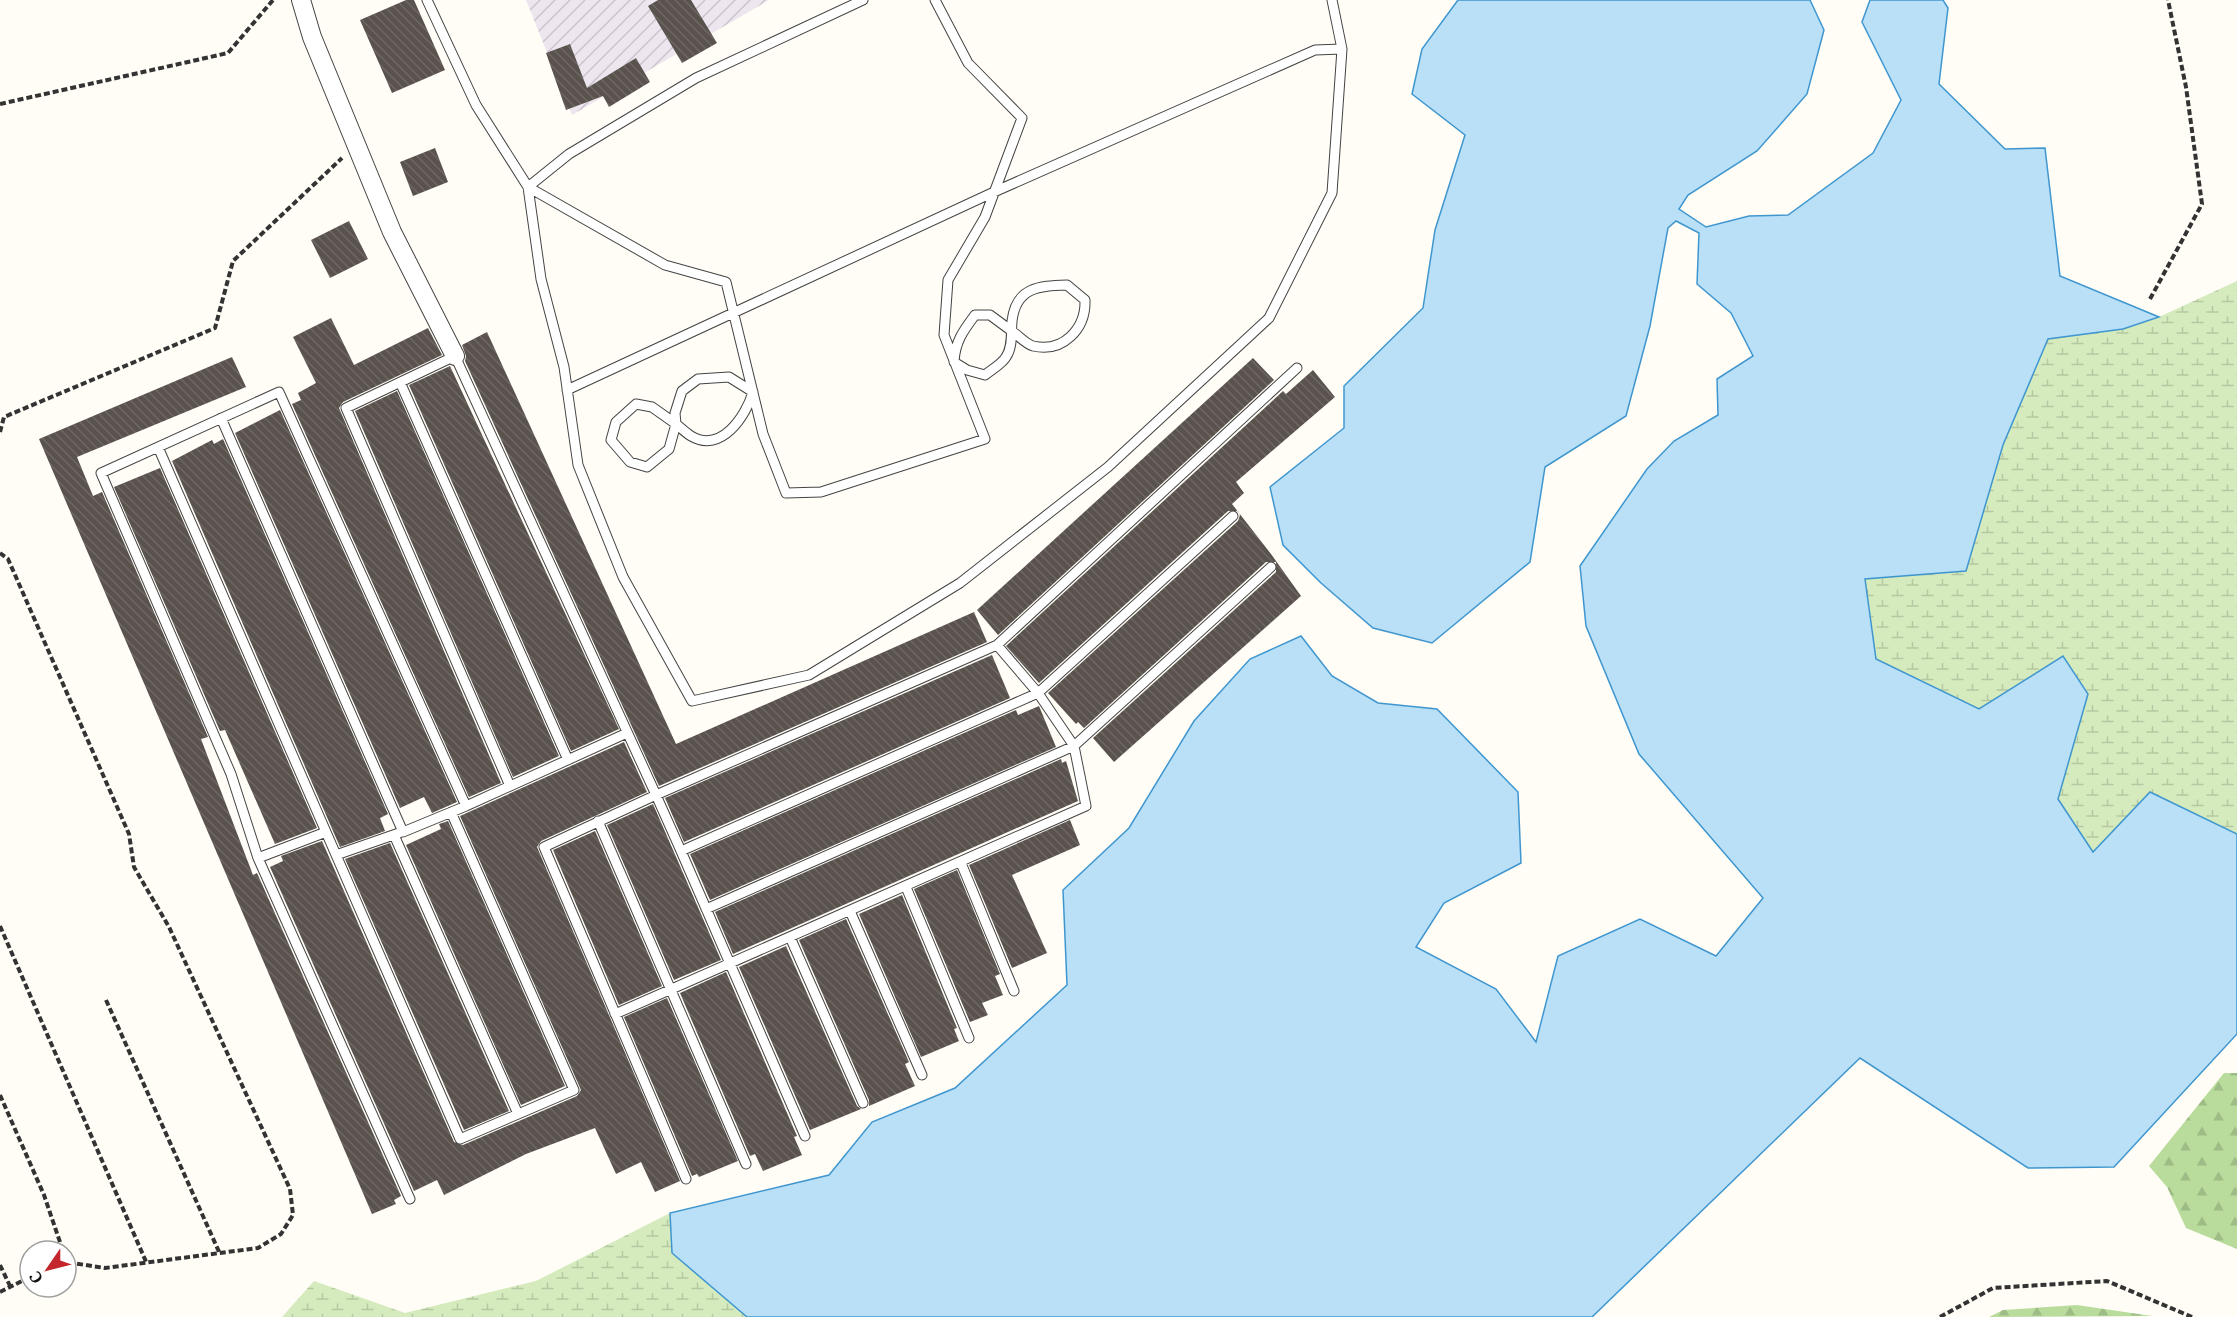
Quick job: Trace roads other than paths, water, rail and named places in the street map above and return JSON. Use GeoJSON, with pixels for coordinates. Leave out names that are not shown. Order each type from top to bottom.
{"type":"FeatureCollection","features":[{"type":"Feature","properties":{"kind":"street"},"geometry":{"type":"LineString","coordinates":[[301,0],[312,37],[392,232],[455,356]]}},
{"type":"Feature","properties":{"kind":"lane"},"geometry":{"type":"LineString","coordinates":[[427,0],[476,105],[528,188],[541,279],[567,390],[578,465],[623,576],[692,701],[809,675],[969,576],[1108,467],[1269,318],[1332,194],[1342,49],[1332,0]]}},
{"type":"Feature","properties":{"kind":"lane"},"geometry":{"type":"LineString","coordinates":[[528,188],[569,154],[696,78],[863,0]]}},
{"type":"Feature","properties":{"kind":"lane"},"geometry":{"type":"LineString","coordinates":[[528,188],[665,265],[726,282],[763,434],[786,493],[821,492],[985,439],[944,335],[948,280],[985,217],[1022,118],[968,63],[935,0]]}},
{"type":"Feature","properties":{"kind":"lane"},"geometry":{"type":"LineString","coordinates":[[567,390],[994,192],[1315,50],[1342,49]]}},
{"type":"Feature","properties":{"kind":"lane"},"geometry":{"type":"LineString","coordinates":[[954,362],[955,348],[960,334],[975,315],[990,315],[1013,332],[1030,345],[1049,347],[1069,338],[1085,317],[1085,300],[1067,285],[1035,286],[1020,299],[1012,320],[1013,332],[1006,357],[985,375],[967,370],[954,362]]}},
{"type":"Feature","properties":{"kind":"lane"},"geometry":{"type":"LineString","coordinates":[[510,786],[345,408],[455,356],[656,795],[805,1136]]}},
{"type":"Feature","properties":{"kind":"lane"},"geometry":{"type":"LineString","coordinates":[[686,1179],[544,847],[656,795],[997,645],[1297,368]]}},
{"type":"Feature","properties":{"kind":"lane"},"geometry":{"type":"LineString","coordinates":[[753,392],[729,377],[698,379],[682,392],[675,413],[676,424],[669,449],[647,467],[630,462],[611,440],[616,422],[636,404],[652,407],[676,424],[693,438],[711,439],[732,431],[748,409],[753,392]]}},
{"type":"Feature","properties":{"kind":"lane"},"geometry":{"type":"LineString","coordinates":[[400,382],[568,760]]}},
{"type":"Feature","properties":{"kind":"lane"},"geometry":{"type":"LineString","coordinates":[[410,1199],[258,858],[231,774],[101,473],[279,392],[466,806]]}},
{"type":"Feature","properties":{"kind":"lane"},"geometry":{"type":"LineString","coordinates":[[221,418],[518,1114]]}},
{"type":"Feature","properties":{"kind":"lane"},"geometry":{"type":"LineString","coordinates":[[158,447],[460,1139],[574,1090],[451,812]]}},
{"type":"Feature","properties":{"kind":"lane"},"geometry":{"type":"LineString","coordinates":[[681,851],[1038,693],[1233,516]]}},
{"type":"Feature","properties":{"kind":"lane"},"geometry":{"type":"LineString","coordinates":[[706,909],[1074,746],[1271,567]]}},
{"type":"Feature","properties":{"kind":"lane"},"geometry":{"type":"LineString","coordinates":[[615,1014],[1086,806],[1074,746],[1038,693],[997,645]]}},
{"type":"Feature","properties":{"kind":"lane"},"geometry":{"type":"LineString","coordinates":[[336,855],[466,806],[627,733]]}},
{"type":"Feature","properties":{"kind":"lane"},"geometry":{"type":"LineString","coordinates":[[598,821],[746,1164]]}},
{"type":"Feature","properties":{"kind":"lane"},"geometry":{"type":"LineString","coordinates":[[258,858],[326,832]]}},
{"type":"Feature","properties":{"kind":"lane"},"geometry":{"type":"LineString","coordinates":[[962,862],[1014,991]]}},
{"type":"Feature","properties":{"kind":"lane"},"geometry":{"type":"LineString","coordinates":[[906,887],[969,1038]]}},
{"type":"Feature","properties":{"kind":"lane"},"geometry":{"type":"LineString","coordinates":[[850,911],[922,1075]]}},
{"type":"Feature","properties":{"kind":"lane"},"geometry":{"type":"LineString","coordinates":[[790,937],[863,1103]]}},
{"type":"Feature","properties":{"kind":"water"},"geometry":{"type":"Polygon","coordinates":[[[1458,0],[1810,0],[1824,30],[1807,94],[1757,151],[1688,195],[1679,209],[1706,227],[1749,216],[1788,215],[1873,153],[1901,100],[1862,22],[1870,0],[1943,0],[1948,8],[1939,84],[2005,149],[2045,148],[2060,276],[2159,317],[2123,329],[2048,339],[2003,445],[1966,571],[1865,579],[1876,659],[1979,709],[2063,656],[2088,694],[2058,799],[2093,852],[2150,792],[2237,834],[2237,1034],[2114,1167],[2028,1168],[1860,1058],[1592,1317],[747,1317],[672,1253],[670,1213],[829,1175],[872,1122],[955,1088],[1067,985],[1063,890],[1129,828],[1194,721],[1250,659],[1301,636],[1332,676],[1378,703],[1437,709],[1518,792],[1521,863],[1444,903],[1416,947],[1496,989],[1536,1042],[1558,956],[1640,919],[1716,956],[1763,898],[1639,754],[1586,626],[1580,566],[1647,469],[1674,441],[1718,415],[1717,379],[1753,356],[1731,313],[1697,284],[1699,233],[1676,221],[1668,228],[1650,326],[1626,416],[1545,467],[1530,562],[1432,643],[1373,628],[1321,583],[1283,545],[1270,487],[1344,428],[1344,386],[1423,308],[1435,230],[1465,135],[1412,94],[1422,49],[1458,0]]]}}]}
